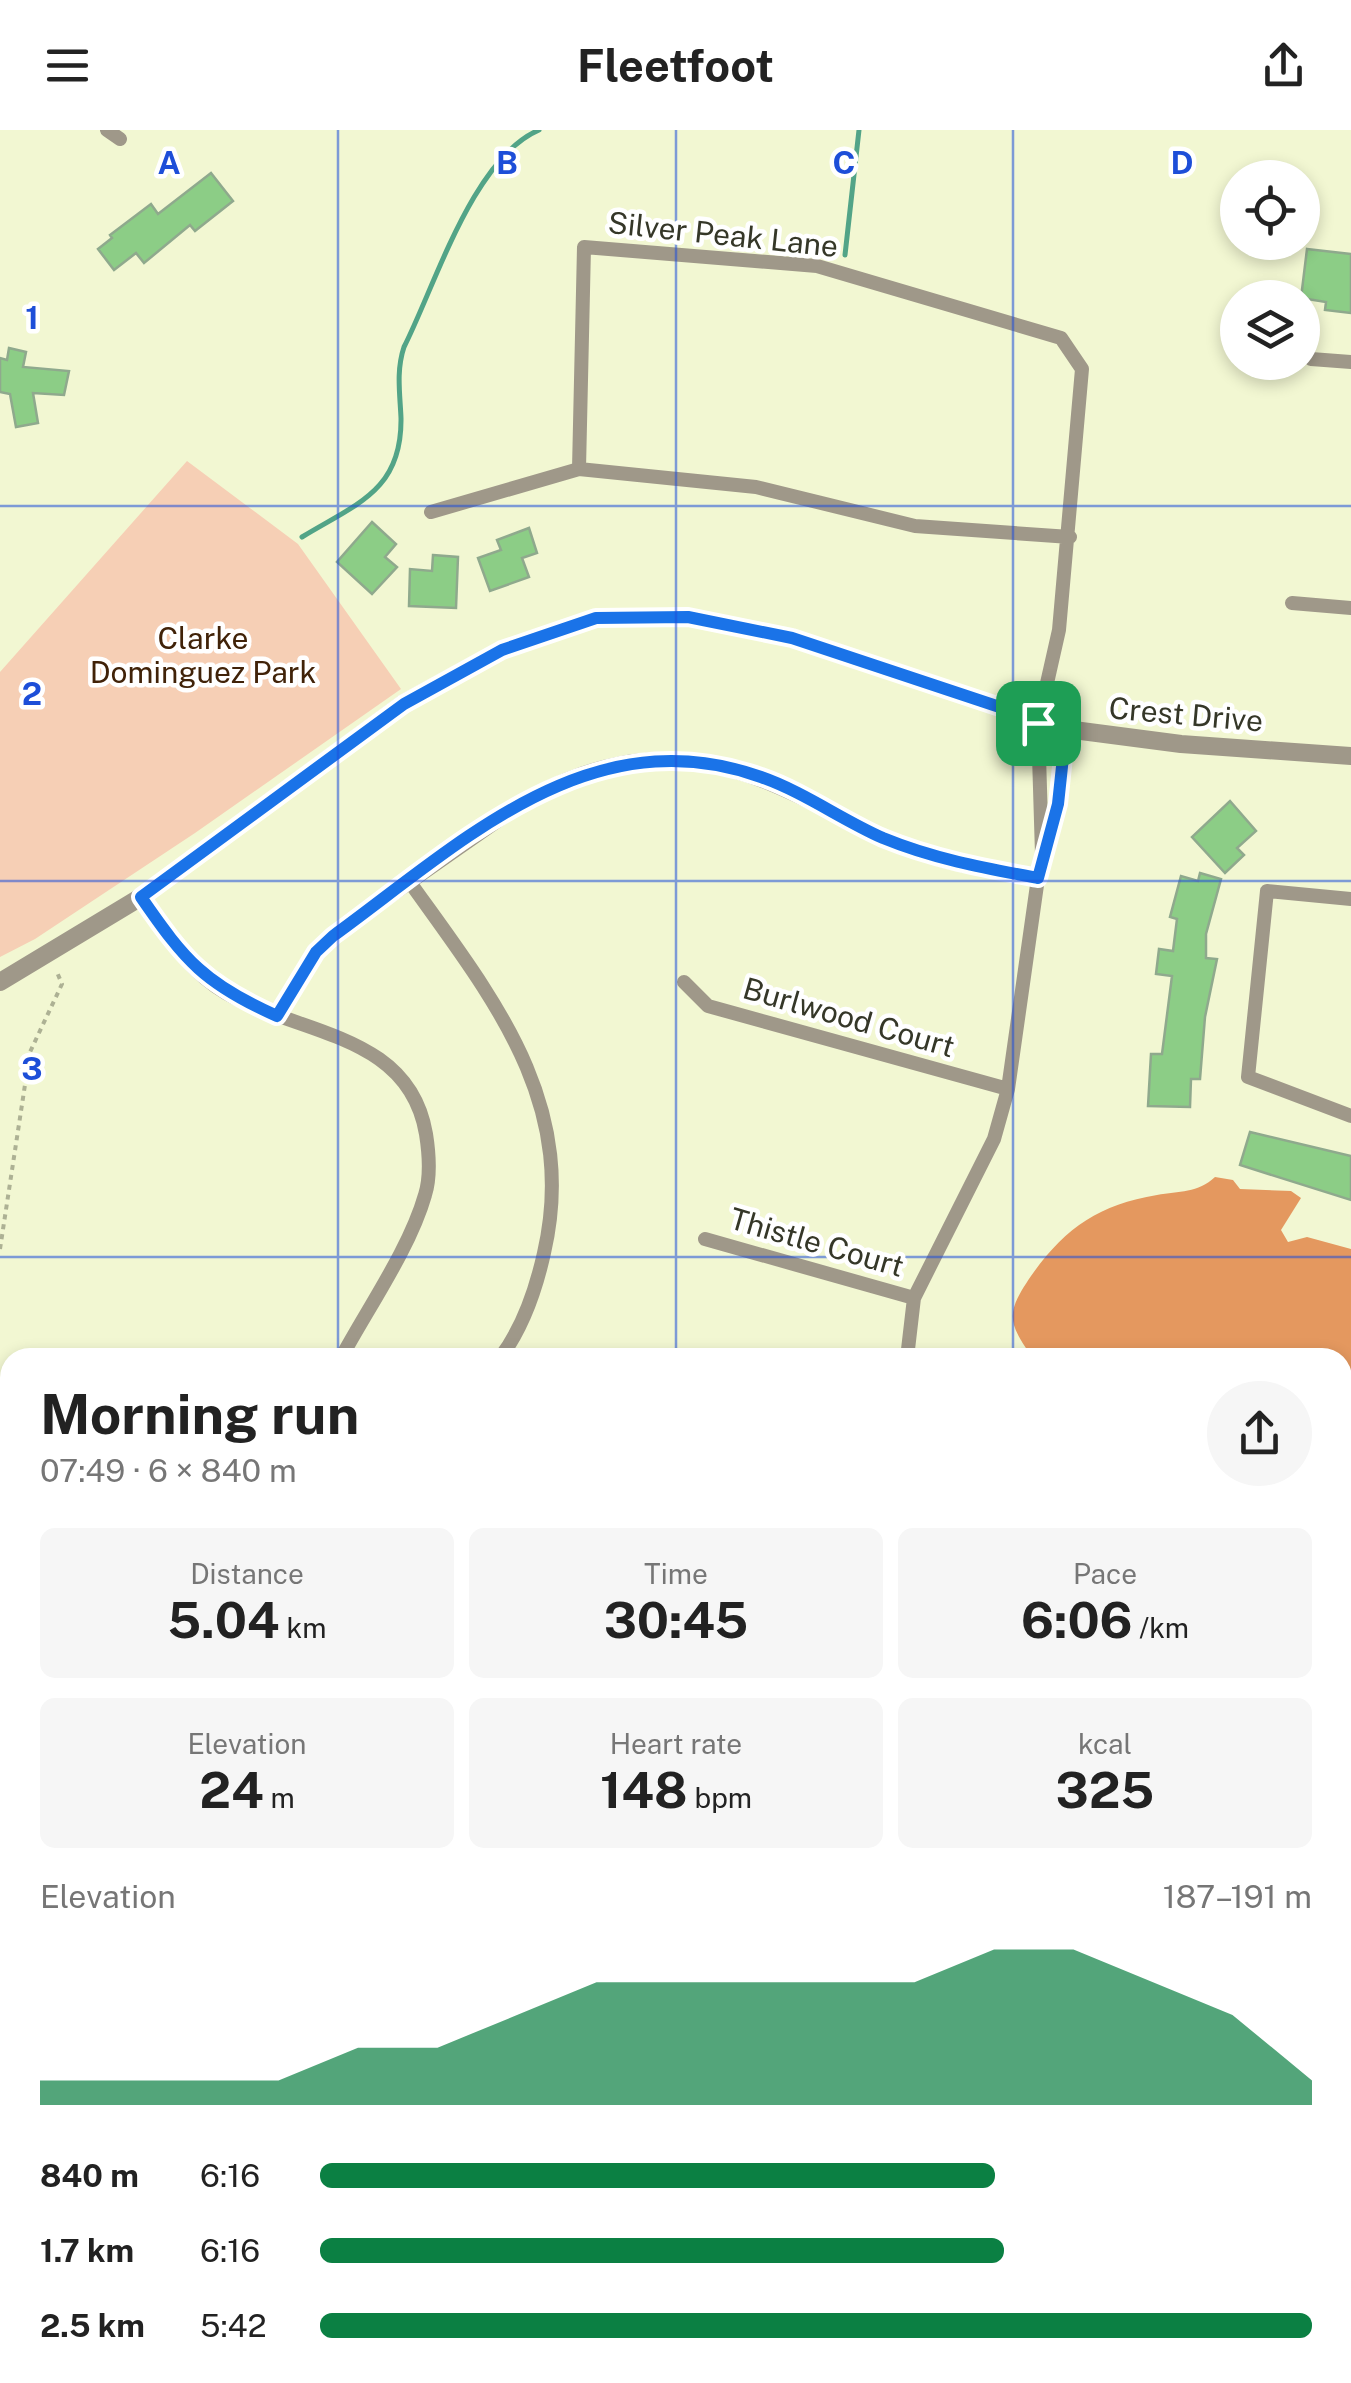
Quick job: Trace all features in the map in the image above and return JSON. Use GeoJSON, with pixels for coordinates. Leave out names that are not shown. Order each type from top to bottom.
{"type":"FeatureCollection","features":[{"type":"Feature","properties":{"kind":"street","name":"Silver Peak Lane"},"geometry":{"type":"LineString","coordinates":[[579,469],[584,247],[818,266],[1060,338],[1082,369],[1059,630],[1038,723],[1042,854]]}},
{"type":"Feature","properties":{"kind":"street"},"geometry":{"type":"LineString","coordinates":[[1320,360],[1351,362]]}},
{"type":"Feature","properties":{"kind":"street"},"geometry":{"type":"LineString","coordinates":[[430,512],[579,469],[756,487],[915,526],[1070,537]]}},
{"type":"Feature","properties":{"kind":"street"},"geometry":{"type":"LineString","coordinates":[[1292,603],[1351,608]]}},
{"type":"Feature","properties":{"kind":"street","name":"Crest Drive"},"geometry":{"type":"LineString","coordinates":[[0,982],[48,958],[141,897],[404,704],[502,650],[596,618],[688,617],[792,638],[1038,723],[1066,729],[1181,744],[1351,756]]}},
{"type":"Feature","properties":{"kind":"street"},"geometry":{"type":"LineString","coordinates":[[908,1348],[914,1298],[994,1138],[1008,1089],[1042,854],[1058,804],[1066,729]]}},
{"type":"Feature","properties":{"kind":"street"},"geometry":{"type":"LineString","coordinates":[[277,1016],[316,952],[409,881],[509,811],[565,779],[611,766],[660,761],[708,763],[762,777],[880,836],[936,859],[1038,878]]}},
{"type":"Feature","properties":{"kind":"street"},"geometry":{"type":"LineString","coordinates":[[1038,801],[1058,804]]}},
{"type":"Feature","properties":{"kind":"street"},"geometry":{"type":"LineString","coordinates":[[409,881],[511,1028],[537,1088],[544,1119],[552,1180],[548,1238],[524,1313],[505,1348]]}},
{"type":"Feature","properties":{"kind":"street"},"geometry":{"type":"LineString","coordinates":[[1351,899],[1266,890],[1248,1077],[1351,1116]]}},
{"type":"Feature","properties":{"kind":"street"},"geometry":{"type":"LineString","coordinates":[[141,897],[190,964],[224,992],[277,1016],[371,1049],[403,1077],[423,1116],[429,1152],[426,1194],[346,1348]]}},
{"type":"Feature","properties":{"kind":"street","name":"Burlwood Court"},"geometry":{"type":"LineString","coordinates":[[684,982],[708,1006],[1008,1089]]}},
{"type":"Feature","properties":{"kind":"street","name":"Thistle Court"},"geometry":{"type":"LineString","coordinates":[[705,1239],[914,1298]]}},
{"type":"Feature","properties":{"kind":"path"},"geometry":{"type":"LineString","coordinates":[[0,1249],[30,1052],[62,984],[48,958]]}},
{"type":"Feature","properties":{"kind":"green space","name":"Clarke Dominguez Park"},"geometry":{"type":"Polygon","coordinates":[[[187,461],[298,544],[401,689],[195,833],[35,939],[0,957],[0,672],[187,461]]]}},
{"type":"Feature","properties":{"kind":"shaded area"},"geometry":{"type":"Polygon","coordinates":[[[1215,1177],[1233,1180],[1240,1189],[1291,1191],[1301,1198],[1281,1230],[1288,1242],[1307,1237],[1351,1249],[1351,1348],[1027,1348],[1014,1325],[1017,1299],[1044,1259],[1070,1232],[1117,1205],[1195,1189],[1215,1177]]]}},
{"type":"Feature","properties":{"kind":"building"},"geometry":{"type":"Polygon","coordinates":[[[211,173],[233,201],[195,231],[190,225],[144,263],[136,253],[114,270],[98,249],[112,238],[110,235],[151,204],[158,214],[211,173]]]}},
{"type":"Feature","properties":{"kind":"building"},"geometry":{"type":"Polygon","coordinates":[[[1320,250],[1351,254],[1351,313],[1325,310],[1326,302],[1320,301],[1320,280],[1303,280],[1306,260],[1320,260],[1320,250]]]}},
{"type":"Feature","properties":{"kind":"building"},"geometry":{"type":"Polygon","coordinates":[[[9,348],[26,352],[23,367],[69,371],[64,395],[33,393],[38,423],[16,427],[10,394],[0,392],[0,358],[7,360],[9,348]]]}},
{"type":"Feature","properties":{"kind":"building"},"geometry":{"type":"Polygon","coordinates":[[[372,522],[396,544],[385,557],[397,567],[372,594],[337,562],[372,522]]]}},
{"type":"Feature","properties":{"kind":"building"},"geometry":{"type":"Polygon","coordinates":[[[529,528],[537,553],[522,558],[529,577],[490,591],[478,558],[501,550],[497,540],[529,528]]]}},
{"type":"Feature","properties":{"kind":"building"},"geometry":{"type":"Polygon","coordinates":[[[433,555],[458,557],[456,608],[409,606],[410,569],[432,571],[433,555]]]}},
{"type":"Feature","properties":{"kind":"building"},"geometry":{"type":"Polygon","coordinates":[[[1230,801],[1256,831],[1237,848],[1244,855],[1225,873],[1192,837],[1230,801]]]}},
{"type":"Feature","properties":{"kind":"building"},"geometry":{"type":"Polygon","coordinates":[[[1200,873],[1221,879],[1206,934],[1206,958],[1217,959],[1205,1017],[1200,1079],[1191,1079],[1190,1107],[1148,1106],[1151,1054],[1162,1054],[1172,976],[1156,974],[1159,949],[1173,951],[1177,919],[1170,917],[1181,876],[1198,881],[1200,873]]]}},
{"type":"Feature","properties":{"kind":"building"},"geometry":{"type":"Polygon","coordinates":[[[1250,1132],[1351,1156],[1351,1200],[1240,1165],[1250,1132]]]}},
{"type":"Feature","properties":{"kind":"waterway"},"geometry":{"type":"LineString","coordinates":[[302,537],[372,492],[394,463],[399,443],[399,374],[404,347],[475,195],[494,167],[516,145],[539,130]]}},
{"type":"Feature","properties":{"kind":"waterway"},"geometry":{"type":"LineString","coordinates":[[845,255],[859,130]]}},
{"type":"Feature","properties":{"kind":"route"},"geometry":{"type":"LineString","coordinates":[[688,617],[792,638],[1038,723],[1066,729],[1058,804],[1038,878],[936,859],[880,836],[762,777],[708,763],[660,761],[611,766],[565,779],[509,811],[333,936],[316,952],[277,1016],[224,992],[180,954],[141,897],[404,704],[502,650],[596,618],[688,617]]}}]}
